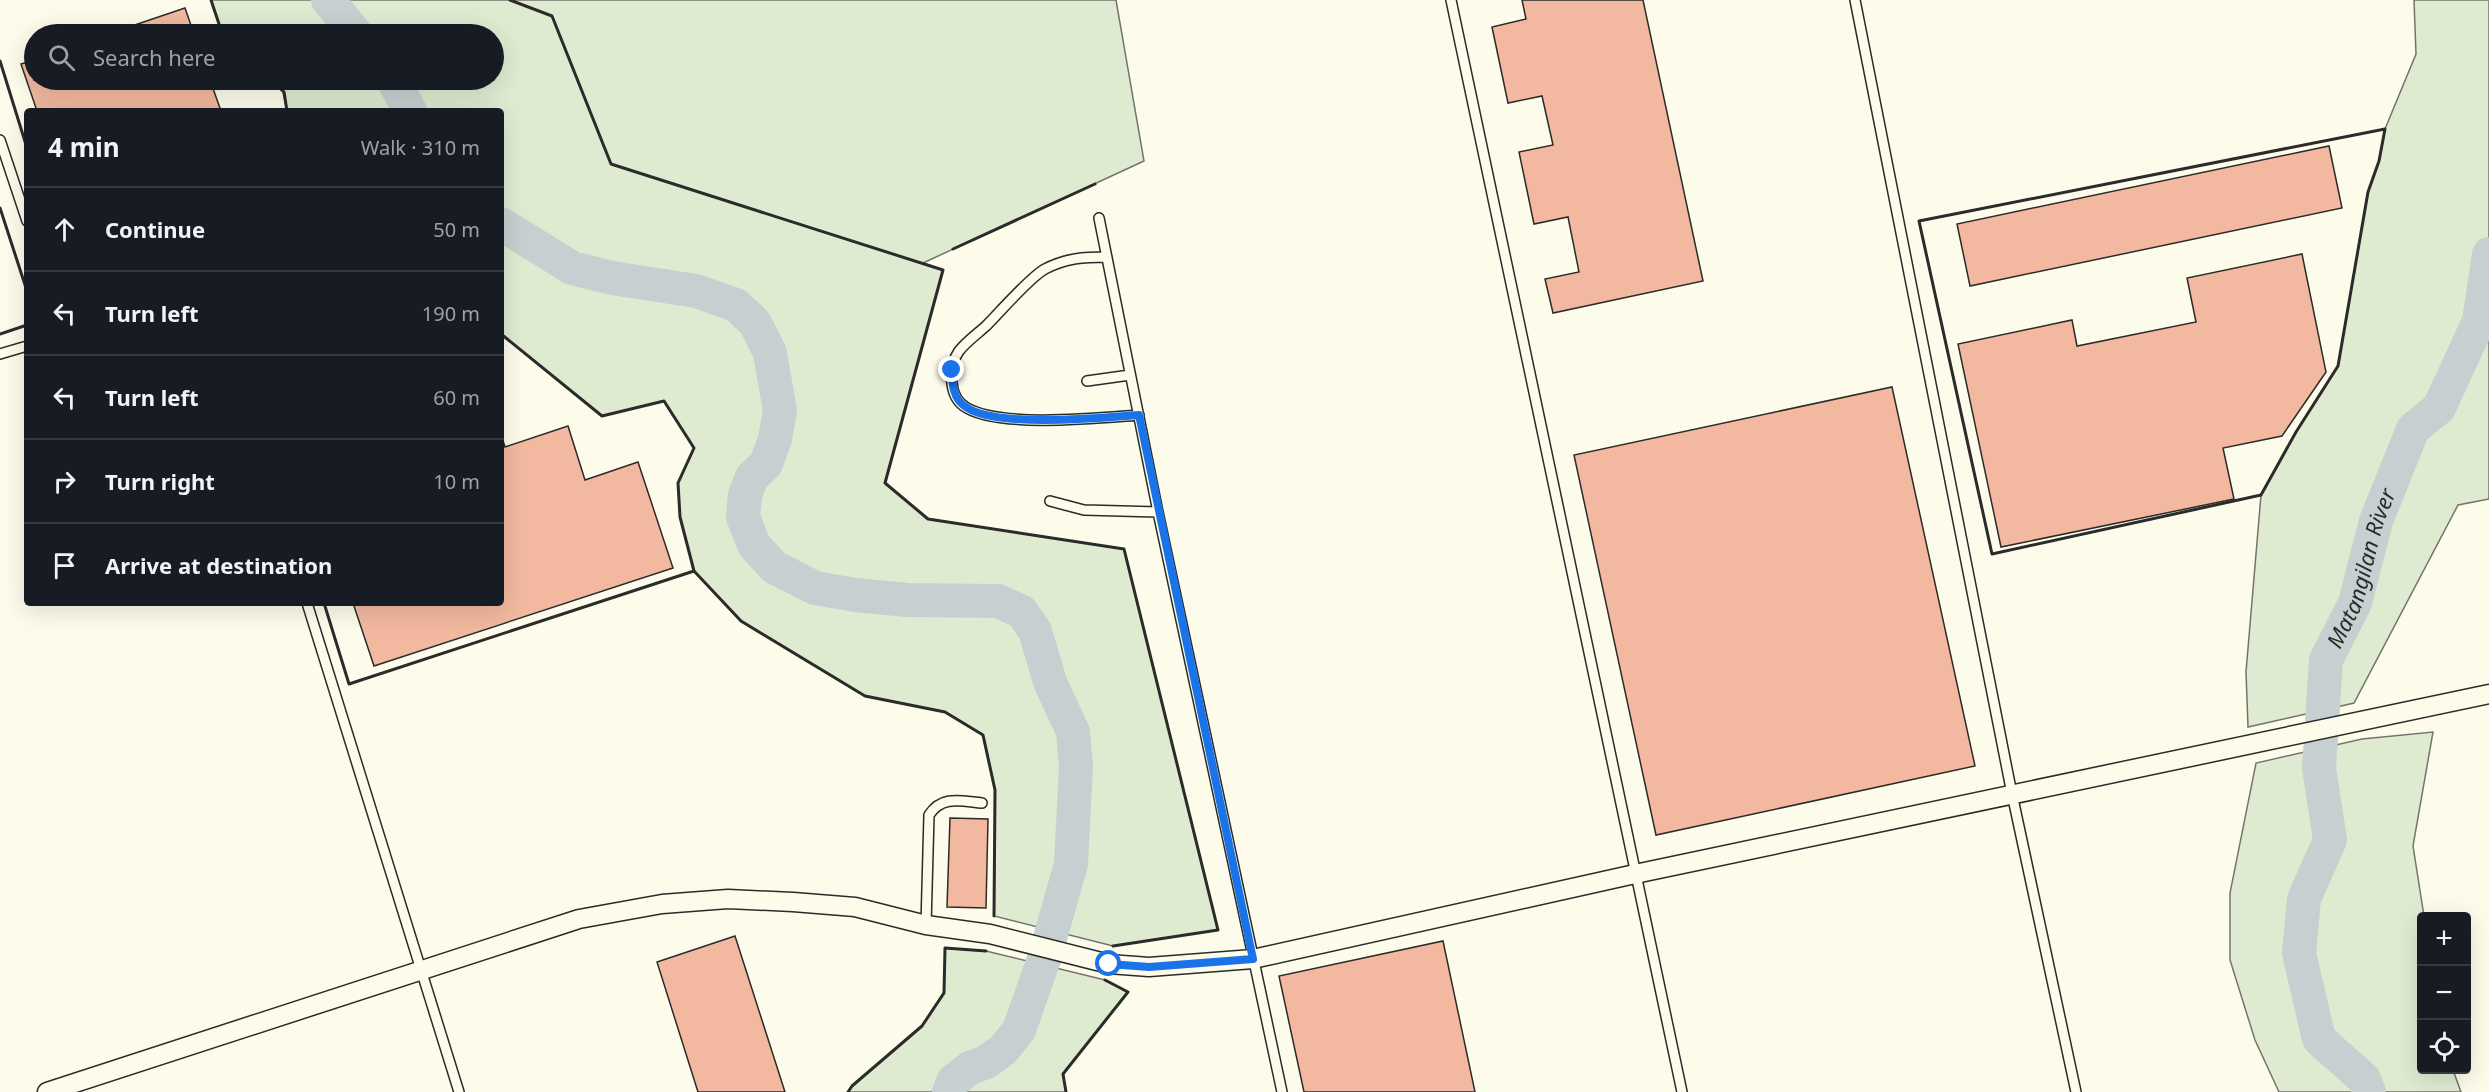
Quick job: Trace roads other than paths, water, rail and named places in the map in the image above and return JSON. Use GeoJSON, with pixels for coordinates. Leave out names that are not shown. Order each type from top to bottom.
{"type":"FeatureCollection","features":[{"type":"Feature","properties":{"kind":"street"},"geometry":{"type":"LineString","coordinates":[[48,1092],[579,919],[662,904],[728,899],[855,907],[926,925],[990,934],[1109,964],[1149,967],[1253,959],[1635,874],[2489,694]]}},
{"type":"Feature","properties":{"kind":"lane"},"geometry":{"type":"LineString","coordinates":[[1451,0],[1682,1092]]}},
{"type":"Feature","properties":{"kind":"lane"},"geometry":{"type":"LineString","coordinates":[[1855,0],[2012,794],[2076,1092]]}},
{"type":"Feature","properties":{"kind":"lane"},"geometry":{"type":"LineString","coordinates":[[0,140],[24,212]]}},
{"type":"Feature","properties":{"kind":"lane"},"geometry":{"type":"LineString","coordinates":[[1099,218],[1158,512],[1282,1092]]}},
{"type":"Feature","properties":{"kind":"lane"},"geometry":{"type":"LineString","coordinates":[[1107,257],[1076,257],[1042,271],[958,352],[952,370],[952,385],[958,400],[967,408],[988,415],[1024,419],[1084,419],[1139,415]]}},
{"type":"Feature","properties":{"kind":"lane"},"geometry":{"type":"LineString","coordinates":[[0,354],[24,347]]}},
{"type":"Feature","properties":{"kind":"lane"},"geometry":{"type":"LineString","coordinates":[[1087,381],[1130,375]]}},
{"type":"Feature","properties":{"kind":"lane"},"geometry":{"type":"LineString","coordinates":[[1050,501],[1084,510],[1158,512]]}},
{"type":"Feature","properties":{"kind":"lane"},"geometry":{"type":"LineString","coordinates":[[308,606],[459,1092]]}},
{"type":"Feature","properties":{"kind":"lane"},"geometry":{"type":"LineString","coordinates":[[926,925],[929,815],[936,805],[942,802],[982,802]]}},
{"type":"Feature","properties":{"kind":"waterway"},"geometry":{"type":"LineString","coordinates":[[328,0],[348,24]]}},
{"type":"Feature","properties":{"kind":"waterway"},"geometry":{"type":"LineString","coordinates":[[398,90],[408,108]]}},
{"type":"Feature","properties":{"kind":"waterway"},"geometry":{"type":"LineString","coordinates":[[504,226],[572,268],[612,278],[696,291],[736,305],[755,323],[770,353],[780,411],[775,439],[766,464],[752,477],[745,495],[743,517],[754,545],[774,567],[815,588],[855,595],[907,600],[998,601],[1022,612],[1035,631],[1050,682],[1073,732],[1076,766],[1071,864],[1045,956],[1019,1030],[1003,1050],[986,1062],[970,1068],[953,1081],[949,1092]]}},
{"type":"Feature","properties":{"kind":"waterway","name":"Matangilan River"},"geometry":{"type":"LineString","coordinates":[[2369,1092],[2364,1079],[2319,1039],[2299,953],[2304,899],[2330,840],[2319,768],[2326,660],[2355,603],[2376,521],[2413,429],[2439,408],[2479,321],[2489,254]]}}]}
